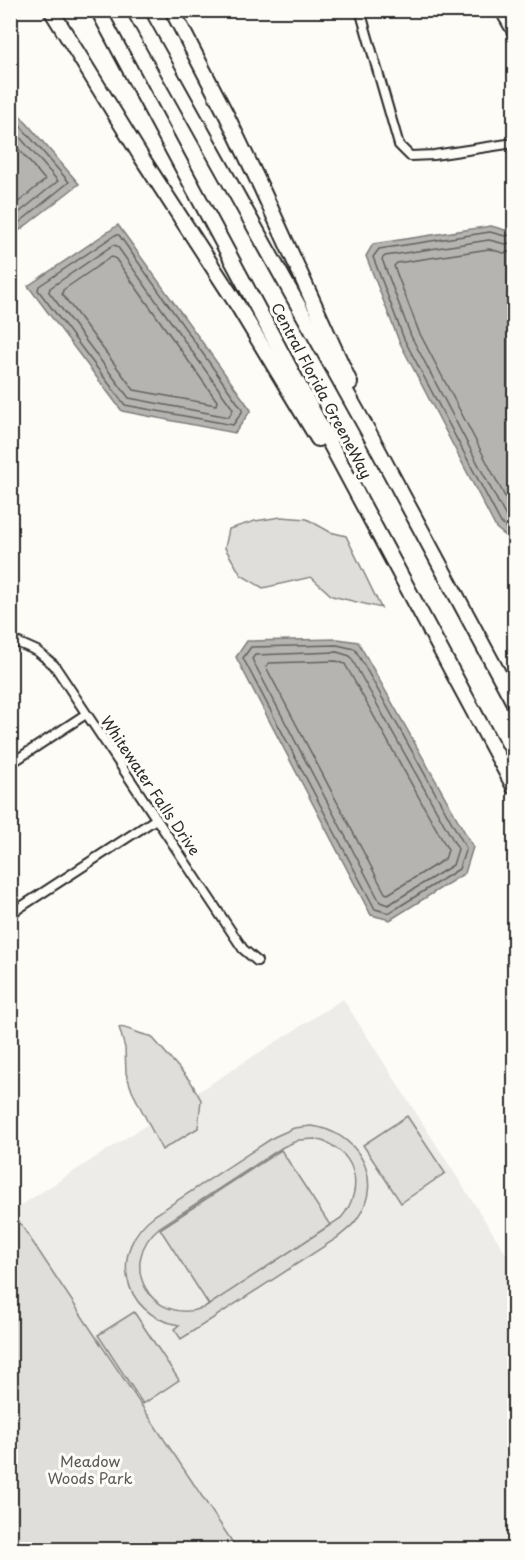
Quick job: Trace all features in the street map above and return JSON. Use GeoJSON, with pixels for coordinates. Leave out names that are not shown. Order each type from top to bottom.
{"type":"FeatureCollection","features":[{"type":"Feature","properties":{"kind":"highway"},"geometry":{"type":"LineString","coordinates":[[51,10],[142,158],[238,306],[435,639]]}},
{"type":"Feature","properties":{"kind":"highway","name":"Central Florida GreeneWay"},"geometry":{"type":"LineString","coordinates":[[98,10],[514,786]]}},
{"type":"Feature","properties":{"kind":"highway","name":"Central Florida GreeneWay"},"geometry":{"type":"LineString","coordinates":[[135,10],[373,440],[514,703]]}},
{"type":"Feature","properties":{"kind":"highway"},"geometry":{"type":"LineString","coordinates":[[172,10],[227,116],[353,388],[470,621]]}},
{"type":"Feature","properties":{"kind":"street"},"geometry":{"type":"LineString","coordinates":[[360,10],[399,146],[411,156],[434,155],[514,143]]}},
{"type":"Feature","properties":{"kind":"street"},"geometry":{"type":"LineString","coordinates":[[499,10],[514,36]]}},
{"type":"Feature","properties":{"kind":"street","name":"Whitewater Falls Drive"},"geometry":{"type":"LineString","coordinates":[[10,639],[37,651],[54,665],[243,949],[257,960]]}},
{"type":"Feature","properties":{"kind":"street"},"geometry":{"type":"LineString","coordinates":[[10,764],[87,714]]}},
{"type":"Feature","properties":{"kind":"street"},"geometry":{"type":"LineString","coordinates":[[10,914],[156,819]]}},
{"type":"Feature","properties":{"kind":"shaded area"},"geometry":{"type":"Polygon","coordinates":[[[343,999],[514,1266],[514,1549],[237,1549],[12,1211],[343,999]]]}},
{"type":"Feature","properties":{"kind":"green space"},"geometry":{"type":"Polygon","coordinates":[[[281,517],[307,519],[330,532],[346,536],[381,608],[332,596],[311,577],[263,588],[241,575],[225,548],[229,529],[255,521],[281,517]]]}},
{"type":"Feature","properties":{"kind":"green space"},"geometry":{"type":"Polygon","coordinates":[[[119,1027],[151,1036],[191,1082],[201,1100],[198,1128],[162,1150],[132,1091],[126,1073],[125,1048],[119,1027]]]}},
{"type":"Feature","properties":{"kind":"green space"},"geometry":{"type":"Polygon","coordinates":[[[407,1116],[445,1173],[401,1203],[363,1145],[407,1116]]]}},
{"type":"Feature","properties":{"kind":"green space"},"geometry":{"type":"Polygon","coordinates":[[[311,1126],[327,1130],[342,1137],[353,1147],[362,1159],[367,1173],[369,1188],[365,1204],[355,1222],[337,1238],[181,1339],[174,1329],[179,1325],[159,1319],[144,1308],[134,1295],[128,1279],[127,1262],[131,1245],[140,1229],[155,1215],[274,1137],[294,1128],[311,1126]],[[315,1139],[299,1140],[283,1147],[160,1227],[147,1241],[141,1257],[140,1273],[145,1287],[155,1300],[168,1308],[184,1311],[203,1308],[341,1218],[354,1194],[355,1182],[348,1160],[329,1144],[315,1139]]]}},
{"type":"Feature","properties":{"kind":"green space"},"geometry":{"type":"Polygon","coordinates":[[[281,1150],[330,1225],[209,1305],[160,1229],[281,1150]]]}},
{"type":"Feature","properties":{"kind":"green space","name":"Meadow Woods Park"},"geometry":{"type":"Polygon","coordinates":[[[12,1211],[237,1549],[11,1549],[10,1212],[12,1211]]]}},
{"type":"Feature","properties":{"kind":"green space"},"geometry":{"type":"Polygon","coordinates":[[[134,1312],[179,1380],[143,1404],[98,1335],[134,1312]]]}},
{"type":"Feature","properties":{"kind":"water"},"geometry":{"type":"Polygon","coordinates":[[[11,105],[79,184],[10,237],[11,105]]]}},
{"type":"Feature","properties":{"kind":"water"},"geometry":{"type":"Polygon","coordinates":[[[118,225],[251,410],[235,433],[122,411],[28,286],[118,225]]]}},
{"type":"Feature","properties":{"kind":"water"},"geometry":{"type":"Polygon","coordinates":[[[491,226],[505,230],[514,228],[514,539],[508,538],[496,528],[399,341],[366,256],[373,244],[491,226]]]}},
{"type":"Feature","properties":{"kind":"water"},"geometry":{"type":"Polygon","coordinates":[[[338,639],[358,642],[473,847],[465,873],[390,920],[371,915],[236,657],[247,641],[338,639]]]}}]}
